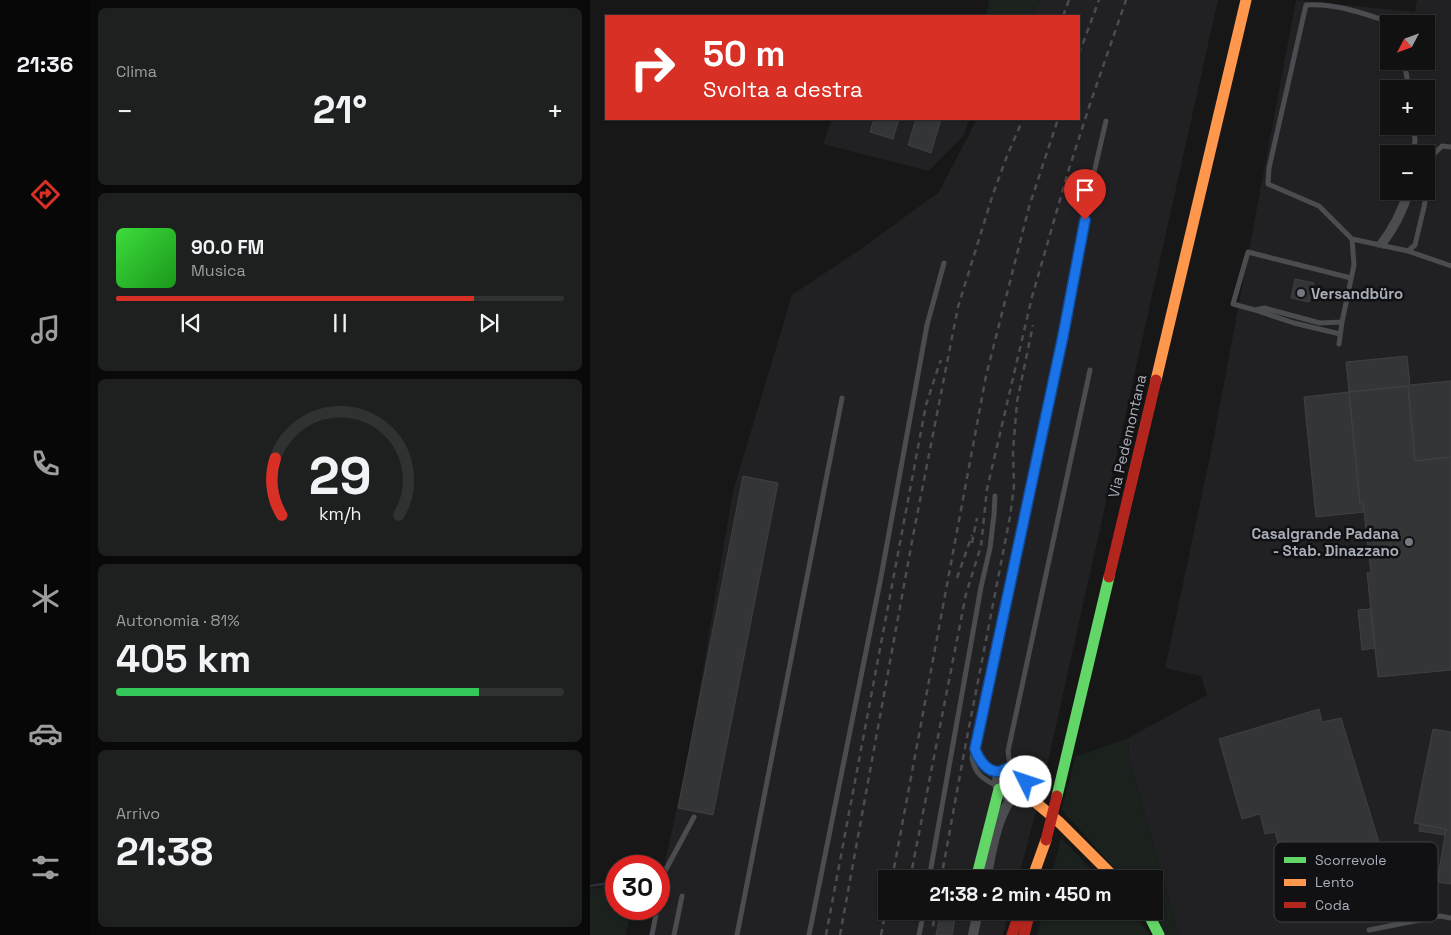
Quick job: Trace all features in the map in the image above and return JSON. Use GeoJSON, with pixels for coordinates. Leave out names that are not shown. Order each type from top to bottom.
{"type":"FeatureCollection","features":[{"type":"Feature","properties":{"kind":"main road","name":"Via Pedemontana"},"geometry":{"type":"LineString","coordinates":[[1040,870],[1246,0]]}},
{"type":"Feature","properties":{"kind":"main road"},"geometry":{"type":"LineString","coordinates":[[978,870],[998,788]]}},
{"type":"Feature","properties":{"kind":"main road"},"geometry":{"type":"LineString","coordinates":[[1018,793],[1038,803],[1107,870]]}},
{"type":"Feature","properties":{"kind":"main road"},"geometry":{"type":"LineString","coordinates":[[1035,870],[1046,840]]}},
{"type":"Feature","properties":{"kind":"main road"},"geometry":{"type":"LineString","coordinates":[[1012,935],[1017,920]]}},
{"type":"Feature","properties":{"kind":"main road"},"geometry":{"type":"LineString","coordinates":[[1024,935],[1028,920]]}},
{"type":"Feature","properties":{"kind":"main road"},"geometry":{"type":"LineString","coordinates":[[1032,935],[1034,920]]}},
{"type":"Feature","properties":{"kind":"main road"},"geometry":{"type":"LineString","coordinates":[[1152,920],[1159,935]]}},
{"type":"Feature","properties":{"kind":"street"},"geometry":{"type":"LineString","coordinates":[[988,870],[998,828],[1008,802],[1018,793],[1026,782],[1020,770],[1006,769],[997,779],[998,788],[1004,794],[1018,793]]}},
{"type":"Feature","properties":{"kind":"street"},"geometry":{"type":"LineString","coordinates":[[967,935],[970,920]]}},
{"type":"Feature","properties":{"kind":"street"},"geometry":{"type":"LineString","coordinates":[[973,935],[976,920]]}},
{"type":"Feature","properties":{"kind":"lane"},"geometry":{"type":"LineString","coordinates":[[1380,19],[1360,12],[1318,5],[1306,6],[1274,142],[1268,184],[1319,206],[1352,239],[1408,251],[1451,266]]}},
{"type":"Feature","properties":{"kind":"lane"},"geometry":{"type":"LineString","coordinates":[[998,788],[982,778],[974,767],[972,758],[1063,336],[1092,181],[1106,121]]}},
{"type":"Feature","properties":{"kind":"lane"},"geometry":{"type":"LineString","coordinates":[[1408,251],[1415,245],[1434,154],[1442,146],[1451,147]]}},
{"type":"Feature","properties":{"kind":"lane"},"geometry":{"type":"LineString","coordinates":[[1380,245],[1400,210],[1403,200]]}},
{"type":"Feature","properties":{"kind":"lane"},"geometry":{"type":"LineString","coordinates":[[1380,245],[1391,235],[1404,213],[1408,200]]}},
{"type":"Feature","properties":{"kind":"lane"},"geometry":{"type":"LineString","coordinates":[[1339,344],[1350,278],[1354,265],[1352,239]]}},
{"type":"Feature","properties":{"kind":"lane"},"geometry":{"type":"LineString","coordinates":[[1340,334],[1294,323],[1233,304],[1248,252],[1350,278]]}},
{"type":"Feature","properties":{"kind":"lane"},"geometry":{"type":"LineString","coordinates":[[809,935],[881,577],[927,325],[944,262]]}},
{"type":"Feature","properties":{"kind":"lane"},"geometry":{"type":"LineString","coordinates":[[1254,310],[1264,308],[1320,323],[1342,322]]}},
{"type":"Feature","properties":{"kind":"lane"},"geometry":{"type":"LineString","coordinates":[[975,749],[978,760],[983,764],[994,771],[1006,769],[1008,751],[1090,370]]}},
{"type":"Feature","properties":{"kind":"lane"},"geometry":{"type":"LineString","coordinates":[[737,935],[842,398]]}},
{"type":"Feature","properties":{"kind":"lane"},"geometry":{"type":"LineString","coordinates":[[931,870],[981,587],[990,548],[995,496]]}},
{"type":"Feature","properties":{"kind":"lane"},"geometry":{"type":"LineString","coordinates":[[670,862],[694,817]]}},
{"type":"Feature","properties":{"kind":"lane"},"geometry":{"type":"LineString","coordinates":[[674,935],[682,896]]}},
{"type":"Feature","properties":{"kind":"lane"},"geometry":{"type":"LineString","coordinates":[[1438,916],[1451,918]]}},
{"type":"Feature","properties":{"kind":"lane"},"geometry":{"type":"LineString","coordinates":[[652,935],[655,920]]}},
{"type":"Feature","properties":{"kind":"lane"},"geometry":{"type":"LineString","coordinates":[[919,935],[922,920]]}},
{"type":"Feature","properties":{"kind":"lane"},"geometry":{"type":"LineString","coordinates":[[1370,930],[1410,922]]}},
{"type":"Feature","properties":{"kind":"shaded area"},"geometry":{"type":"Polygon","coordinates":[[[989,0],[1040,0],[1032,15],[986,15],[989,0]]]}},
{"type":"Feature","properties":{"kind":"shaded area"},"geometry":{"type":"Polygon","coordinates":[[[1040,0],[1218,0],[1043,784],[1020,870],[878,870],[878,920],[1007,920],[1003,935],[649,935],[652,920],[670,920],[670,855],[667,855],[689,752],[733,491],[792,295],[861,249],[939,192],[976,120],[1080,120],[1080,15],[1032,15],[1040,0]]]}},
{"type":"Feature","properties":{"kind":"shaded area"},"geometry":{"type":"Polygon","coordinates":[[[1296,0],[1415,12],[1417,0],[1451,0],[1451,935],[1179,935],[1163,878],[1163,870],[1161,870],[1129,758],[1128,738],[1207,695],[1201,676],[1165,668],[1212,447],[1296,0]]]}},
{"type":"Feature","properties":{"kind":"shaded area"},"geometry":{"type":"Polygon","coordinates":[[[832,120],[969,120],[964,135],[929,171],[823,144],[832,120]]]}},
{"type":"Feature","properties":{"kind":"shaded area"},"geometry":{"type":"Polygon","coordinates":[[[1128,738],[1129,759],[1161,870],[1116,870],[1062,810],[1075,757],[1128,738]]]}},
{"type":"Feature","properties":{"kind":"shaded area"},"geometry":{"type":"Polygon","coordinates":[[[1061,838],[1091,870],[1053,870],[1061,838]]]}},
{"type":"Feature","properties":{"kind":"shaded area"},"geometry":{"type":"Polygon","coordinates":[[[1163,879],[1179,935],[1163,935],[1160,920],[1163,920],[1163,879]]]}},
{"type":"Feature","properties":{"kind":"shaded area"},"geometry":{"type":"Polygon","coordinates":[[[605,887],[605,920],[629,920],[626,935],[590,935],[590,889],[605,887]]]}},
{"type":"Feature","properties":{"kind":"shaded area"},"geometry":{"type":"Polygon","coordinates":[[[1041,920],[1138,920],[1150,935],[1037,935],[1041,920]]]}},
{"type":"Feature","properties":{"kind":"building"},"geometry":{"type":"Polygon","coordinates":[[[874,120],[899,120],[893,139],[870,132],[874,120]]]}},
{"type":"Feature","properties":{"kind":"building"},"geometry":{"type":"Polygon","coordinates":[[[916,120],[941,120],[931,153],[908,145],[916,120]]]}},
{"type":"Feature","properties":{"kind":"building","name":"Versandbüro"},"geometry":{"type":"Polygon","coordinates":[[[1295,279],[1314,283],[1309,302],[1291,298],[1295,279]]]}},
{"type":"Feature","properties":{"kind":"building"},"geometry":{"type":"Polygon","coordinates":[[[1407,356],[1410,385],[1451,381],[1451,457],[1415,461],[1408,386],[1349,392],[1346,362],[1407,356]]]}},
{"type":"Feature","properties":{"kind":"building","name":"Casalgrande Padana - Stab. Dinazzano"},"geometry":{"type":"Polygon","coordinates":[[[1408,386],[1415,461],[1451,457],[1451,670],[1378,677],[1367,573],[1371,573],[1363,502],[1360,503],[1349,392],[1408,386]]]}},
{"type":"Feature","properties":{"kind":"building"},"geometry":{"type":"Polygon","coordinates":[[[1349,392],[1360,503],[1363,502],[1364,512],[1316,517],[1304,397],[1349,392]]]}},
{"type":"Feature","properties":{"kind":"building"},"geometry":{"type":"Polygon","coordinates":[[[743,476],[778,483],[713,815],[678,808],[743,476]]]}},
{"type":"Feature","properties":{"kind":"building"},"geometry":{"type":"Polygon","coordinates":[[[1371,609],[1375,648],[1362,650],[1358,610],[1371,609]]]}},
{"type":"Feature","properties":{"kind":"building"},"geometry":{"type":"Polygon","coordinates":[[[1319,709],[1322,722],[1341,718],[1379,842],[1278,842],[1275,832],[1265,834],[1260,814],[1242,819],[1219,739],[1319,709]]]}},
{"type":"Feature","properties":{"kind":"building"},"geometry":{"type":"Polygon","coordinates":[[[1433,729],[1451,732],[1451,884],[1438,882],[1446,829],[1414,823],[1433,729]]]}},
{"type":"Feature","properties":{"kind":"building"},"geometry":{"type":"Polygon","coordinates":[[[1420,824],[1446,829],[1445,835],[1419,831],[1420,824]]]}},
{"type":"Feature","properties":{"kind":"building"},"geometry":{"type":"Polygon","coordinates":[[[939,920],[955,920],[952,935],[936,935],[939,920]]]}},
{"type":"Feature","properties":{"kind":"waterway"},"geometry":{"type":"LineString","coordinates":[[590,886],[605,884]]}},
{"type":"Feature","properties":{"kind":"railway"},"geometry":{"type":"LineString","coordinates":[[1063,15],[1069,0]]}},
{"type":"Feature","properties":{"kind":"railway"},"geometry":{"type":"LineString","coordinates":[[1080,51],[1099,0]]}},
{"type":"Feature","properties":{"kind":"railway"},"geometry":{"type":"LineString","coordinates":[[912,870],[966,594],[981,546],[987,489],[1032,297],[1068,172],[1126,0]]}},
{"type":"Feature","properties":{"kind":"railway"},"geometry":{"type":"LineString","coordinates":[[840,935],[913,536],[958,307],[993,194],[1023,120]]}},
{"type":"Feature","properties":{"kind":"railway"},"geometry":{"type":"LineString","coordinates":[[894,870],[986,376],[1029,207],[1058,120]]}},
{"type":"Feature","properties":{"kind":"railway"},"geometry":{"type":"LineString","coordinates":[[943,870],[1010,517],[1014,486],[1013,451],[1017,402],[1033,325]]}},
{"type":"Feature","properties":{"kind":"railway"},"geometry":{"type":"LineString","coordinates":[[826,935],[926,405],[941,360]]}},
{"type":"Feature","properties":{"kind":"railway"},"geometry":{"type":"LineString","coordinates":[[972,543],[977,518]]}},
{"type":"Feature","properties":{"kind":"railway"},"geometry":{"type":"LineString","coordinates":[[957,578],[972,535]]}},
{"type":"Feature","properties":{"kind":"railway"},"geometry":{"type":"LineString","coordinates":[[881,935],[884,920]]}},
{"type":"Feature","properties":{"kind":"railway"},"geometry":{"type":"LineString","coordinates":[[933,926],[934,920]]}},
{"type":"Feature","properties":{"kind":"traffic: fast"},"geometry":{"type":"LineString","coordinates":[[1057,796],[1109,577]]}},
{"type":"Feature","properties":{"kind":"traffic: fast"},"geometry":{"type":"LineString","coordinates":[[978,870],[999,789]]}},
{"type":"Feature","properties":{"kind":"traffic: fast"},"geometry":{"type":"LineString","coordinates":[[1152,920],[1159,935]]}},
{"type":"Feature","properties":{"kind":"traffic: slow"},"geometry":{"type":"LineString","coordinates":[[1156,380],[1246,0]]}},
{"type":"Feature","properties":{"kind":"traffic: slow"},"geometry":{"type":"LineString","coordinates":[[1022,791],[1059,822],[1107,870]]}},
{"type":"Feature","properties":{"kind":"traffic: slow"},"geometry":{"type":"LineString","coordinates":[[1035,870],[1046,840]]}},
{"type":"Feature","properties":{"kind":"traffic: jam"},"geometry":{"type":"LineString","coordinates":[[1109,577],[1156,380]]}},
{"type":"Feature","properties":{"kind":"traffic: jam"},"geometry":{"type":"LineString","coordinates":[[1046,840],[1057,796]]}},
{"type":"Feature","properties":{"kind":"traffic: jam"},"geometry":{"type":"LineString","coordinates":[[1012,935],[1017,920]]}},
{"type":"Feature","properties":{"kind":"traffic: jam"},"geometry":{"type":"LineString","coordinates":[[1024,935],[1028,920]]}},
{"type":"Feature","properties":{"kind":"place","name":"Versandbüro"},"geometry":{"type":"Point","coordinates":[1301,293]}},
{"type":"Feature","properties":{"kind":"place","name":"Casalgrande Padana - Stab. Dinazzano"},"geometry":{"type":"Point","coordinates":[1409,542]}},
{"type":"Feature","properties":{"kind":"route"},"geometry":{"type":"LineString","coordinates":[[1026,782],[1020,770],[1010,768],[994,771],[983,764],[978,760],[975,749],[1063,336],[1085,220]]}}]}
